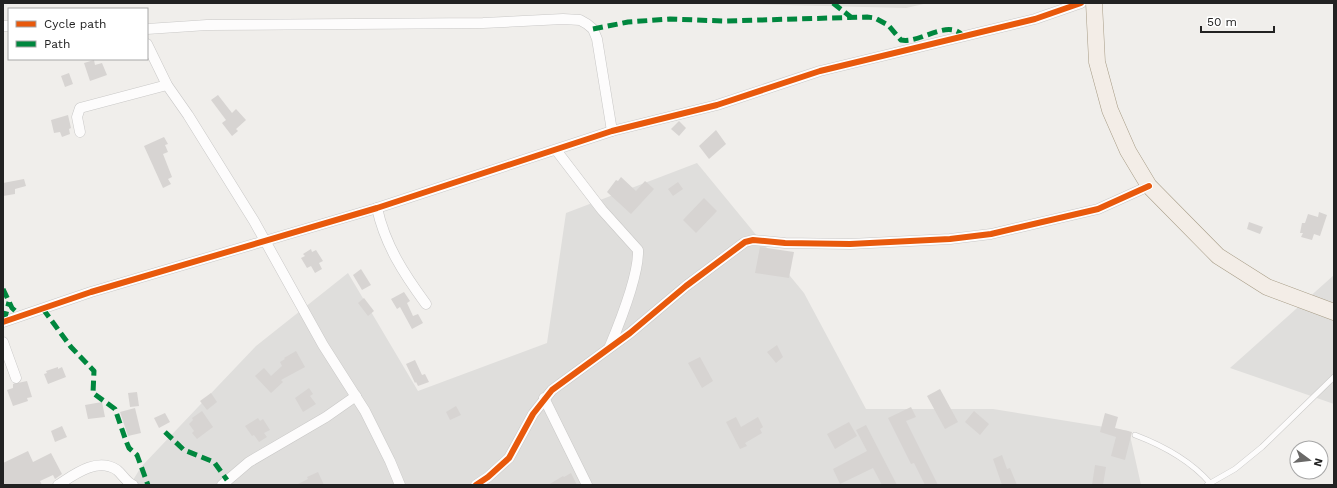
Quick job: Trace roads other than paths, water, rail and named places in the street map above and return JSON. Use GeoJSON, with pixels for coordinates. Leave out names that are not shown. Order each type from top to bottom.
{"type":"FeatureCollection","features":[{"type":"Feature","properties":{"kind":"main road"},"geometry":{"type":"LineString","coordinates":[[1093,4],[1097,62],[1110,110],[1128,151],[1149,186],[1218,256],[1267,287],[1334,312]]}},
{"type":"Feature","properties":{"kind":"street"},"geometry":{"type":"LineString","coordinates":[[3,322],[91,292],[377,208],[612,131],[717,105],[820,71],[1093,4]]}},
{"type":"Feature","properties":{"kind":"street"},"geometry":{"type":"LineString","coordinates":[[148,29],[207,25],[316,26],[483,23],[563,19],[580,20],[593,29],[597,39],[612,131]]}},
{"type":"Feature","properties":{"kind":"street"},"geometry":{"type":"LineString","coordinates":[[148,46],[167,85],[188,115],[265,241],[323,345],[356,396],[381,442],[400,485]]}},
{"type":"Feature","properties":{"kind":"street"},"geometry":{"type":"LineString","coordinates":[[80,132],[77,117],[80,108],[167,85]]}},
{"type":"Feature","properties":{"kind":"street"},"geometry":{"type":"LineString","coordinates":[[556,150],[602,210],[638,250],[638,258],[629,292],[609,347]]}},
{"type":"Feature","properties":{"kind":"street"},"geometry":{"type":"LineString","coordinates":[[476,485],[488,477],[509,458],[544,398],[609,347],[630,333],[681,291],[745,242],[753,240],[785,243],[850,244],[950,239],[991,234],[1098,209],[1149,186]]}},
{"type":"Feature","properties":{"kind":"street"},"geometry":{"type":"LineString","coordinates":[[377,208],[384,233],[392,253],[402,271],[426,304]]}},
{"type":"Feature","properties":{"kind":"street"},"geometry":{"type":"LineString","coordinates":[[3,342],[16,378]]}},
{"type":"Feature","properties":{"kind":"street"},"geometry":{"type":"LineString","coordinates":[[222,485],[249,462],[326,417],[356,396]]}},
{"type":"Feature","properties":{"kind":"street"},"geometry":{"type":"LineString","coordinates":[[544,398],[587,485]]}},
{"type":"Feature","properties":{"kind":"street"},"geometry":{"type":"LineString","coordinates":[[58,485],[84,470],[103,464],[116,469],[133,485]]}},
{"type":"Feature","properties":{"kind":"lane"},"geometry":{"type":"LineString","coordinates":[[1135,435],[1184,458],[1199,470],[1209,484],[1235,469],[1262,447],[1334,377]]}}]}
